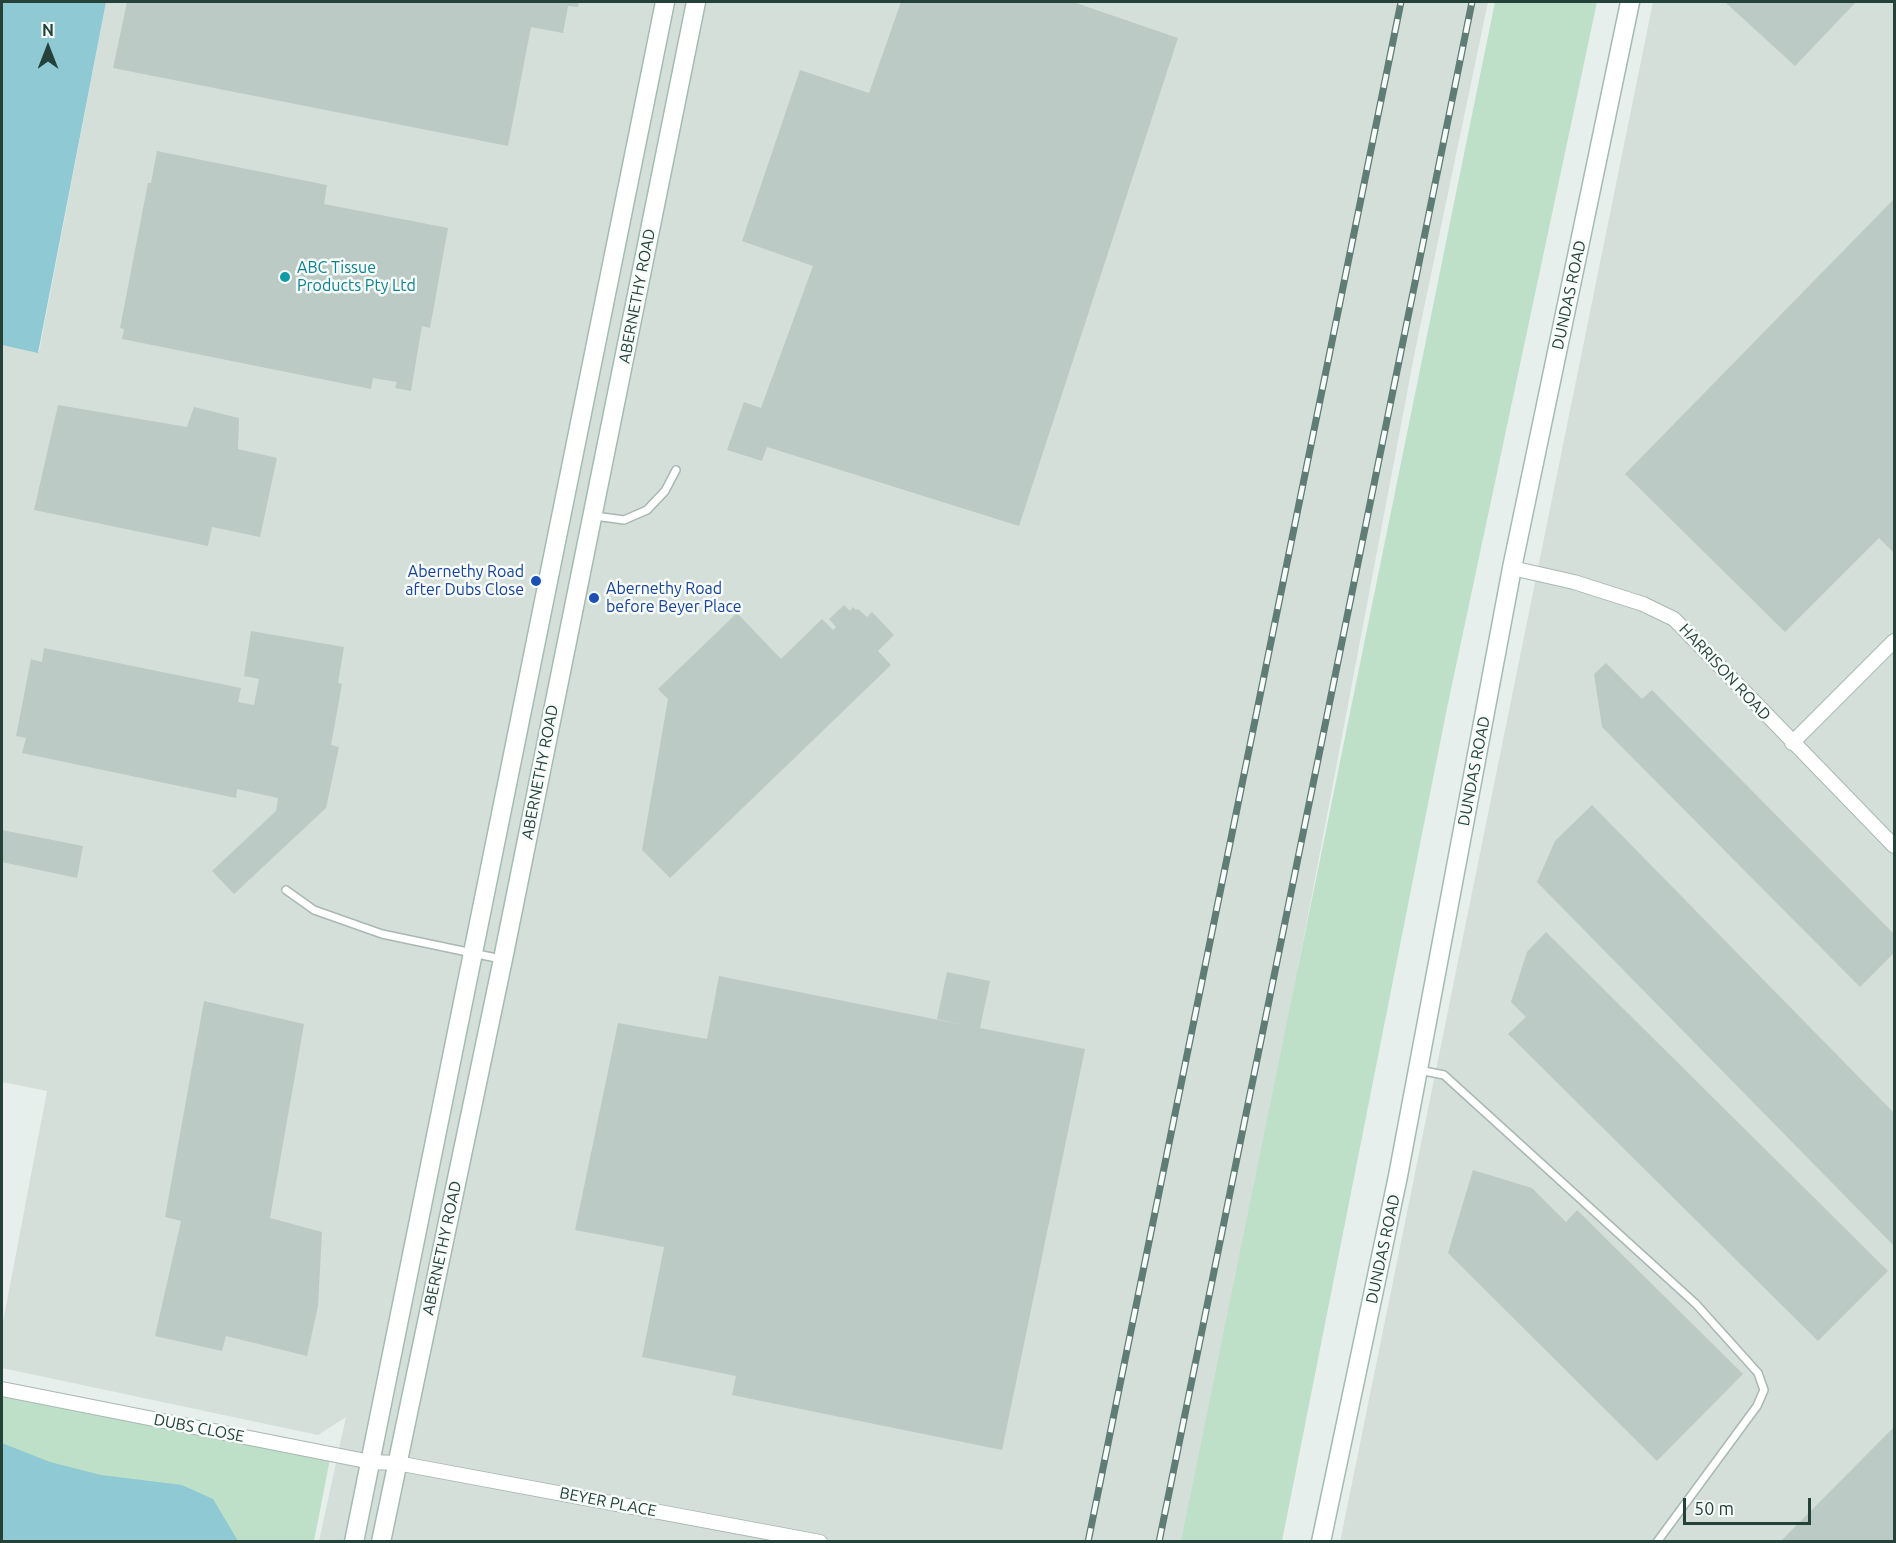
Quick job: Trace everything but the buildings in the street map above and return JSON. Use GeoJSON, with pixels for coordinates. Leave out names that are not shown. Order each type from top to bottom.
{"type":"FeatureCollection","features":[{"type":"Feature","properties":{"kind":"main road","name":"ABERNETHY ROAD"},"geometry":{"type":"LineString","coordinates":[[354,1542],[665,2]]}},
{"type":"Feature","properties":{"kind":"main road","name":"ABERNETHY ROAD"},"geometry":{"type":"LineString","coordinates":[[381,1542],[502,960],[696,2]]}},
{"type":"Feature","properties":{"kind":"main road","name":"DUNDAS ROAD"},"geometry":{"type":"LineString","coordinates":[[1321,1542],[1418,1070],[1512,568],[1630,2]]}},
{"type":"Feature","properties":{"kind":"main road"},"geometry":{"type":"LineString","coordinates":[[573,456],[603,463]]}},
{"type":"Feature","properties":{"kind":"street","name":"HARRISON ROAD"},"geometry":{"type":"LineString","coordinates":[[1512,568],[1574,582],[1643,604],[1674,619],[1894,846]]}},
{"type":"Feature","properties":{"kind":"street"},"geometry":{"type":"LineString","coordinates":[[1792,743],[1894,641]]}},
{"type":"Feature","properties":{"kind":"street","name":"DUBS CLOSE"},"geometry":{"type":"LineString","coordinates":[[2,1389],[371,1462],[397,1463]]}},
{"type":"Feature","properties":{"kind":"street","name":"BEYER PLACE"},"geometry":{"type":"LineString","coordinates":[[397,1463],[820,1542]]}},
{"type":"Feature","properties":{"kind":"lane"},"geometry":{"type":"LineString","coordinates":[[592,516],[624,520],[646,510],[665,491],[676,470]]}},
{"type":"Feature","properties":{"kind":"lane"},"geometry":{"type":"LineString","coordinates":[[286,890],[314,910],[382,934],[502,960]]}},
{"type":"Feature","properties":{"kind":"lane"},"geometry":{"type":"LineString","coordinates":[[1418,1070],[1444,1075],[1696,1304],[1758,1373],[1764,1390],[1757,1406],[1657,1542]]}},
{"type":"Feature","properties":{"kind":"shaded area"},"geometry":{"type":"Polygon","coordinates":[[[106,2],[1488,2],[1415,351],[1253,1206],[1182,1541],[319,1541],[346,1417],[318,1435],[2,1368],[2,1327],[47,1091],[2,1082],[2,345],[39,352],[106,2]]]}},
{"type":"Feature","properties":{"kind":"shaded area"},"geometry":{"type":"Polygon","coordinates":[[[1653,2],[1894,2],[1894,1541],[1340,1542],[1653,2]]]}},
{"type":"Feature","properties":{"kind":"green space"},"geometry":{"type":"Polygon","coordinates":[[[1495,2],[1597,2],[1446,713],[1282,1541],[1181,1541],[1495,2]]]}},
{"type":"Feature","properties":{"kind":"green space"},"geometry":{"type":"Polygon","coordinates":[[[2,1389],[331,1454],[314,1541],[2,1541],[2,1389]]]}},
{"type":"Feature","properties":{"kind":"water"},"geometry":{"type":"Polygon","coordinates":[[[2,2],[106,2],[38,353],[2,345],[2,2]]]}},
{"type":"Feature","properties":{"kind":"water"},"geometry":{"type":"Polygon","coordinates":[[[2,1443],[50,1462],[101,1475],[182,1485],[213,1499],[238,1541],[2,1541],[2,1443]]]}},
{"type":"Feature","properties":{"kind":"railway"},"geometry":{"type":"LineString","coordinates":[[1088,1542],[1401,2]]}},
{"type":"Feature","properties":{"kind":"railway"},"geometry":{"type":"LineString","coordinates":[[1159,1542],[1472,2]]}},
{"type":"Feature","properties":{"kind":"place","name":"ABC Tissue Products Pty Ltd"},"geometry":{"type":"Point","coordinates":[285,277]}},
{"type":"Feature","properties":{"kind":"place","name":"Abernethy Road after Dubs Close"},"geometry":{"type":"Point","coordinates":[536,581]}},
{"type":"Feature","properties":{"kind":"place","name":"Abernethy Road before Beyer Place"},"geometry":{"type":"Point","coordinates":[594,598]}}]}
